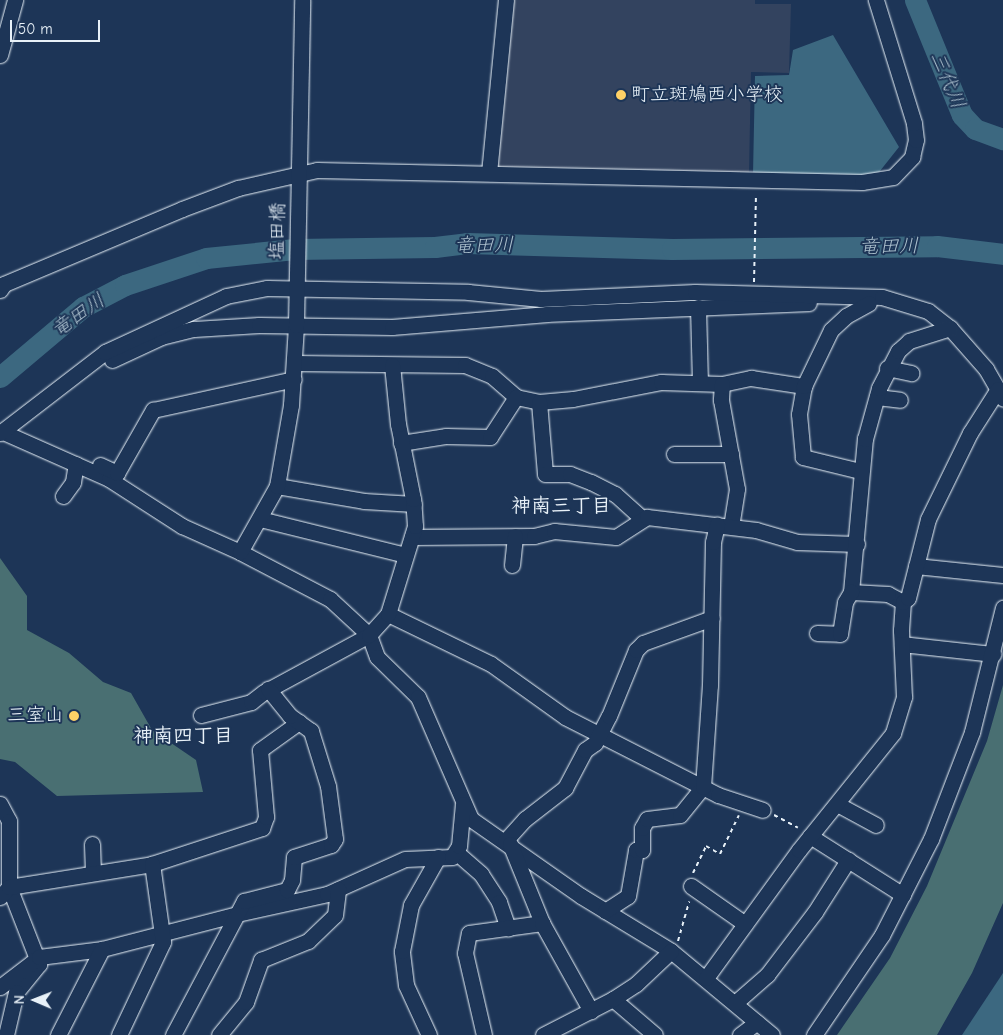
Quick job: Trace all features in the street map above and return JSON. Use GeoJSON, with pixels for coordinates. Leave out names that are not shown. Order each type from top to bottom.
{"type":"FeatureCollection","features":[{"type":"Feature","properties":{"kind":"street"},"geometry":{"type":"LineString","coordinates":[[0,55],[15,0]]}},
{"type":"Feature","properties":{"kind":"street","name":"塩田橋"},"geometry":{"type":"LineString","coordinates":[[240,552],[277,486],[294,379],[302,0]]}},
{"type":"Feature","properties":{"kind":"street"},"geometry":{"type":"LineString","coordinates":[[489,173],[506,0]]}},
{"type":"Feature","properties":{"kind":"street"},"geometry":{"type":"LineString","coordinates":[[1,286],[182,208],[238,188],[317,170],[757,180],[880,181],[893,177],[912,157],[916,140],[914,123],[876,0]]}},
{"type":"Feature","properties":{"kind":"street"},"geometry":{"type":"LineString","coordinates":[[706,978],[810,836],[887,744],[896,724],[904,697],[903,602],[908,598],[936,501],[970,433],[1000,394],[986,369],[950,328],[920,307],[876,300],[754,291],[541,299],[468,292],[249,290],[226,296],[105,352],[2,433],[109,479],[182,526],[240,552],[330,599],[369,635],[377,657],[407,684],[429,716],[463,804],[472,819],[605,911],[671,951],[706,978],[772,1035]]}},
{"type":"Feature","properties":{"kind":"street"},"geometry":{"type":"LineString","coordinates":[[80,371],[95,368],[174,333],[226,327],[296,325],[392,327],[547,314],[876,300]]}},
{"type":"Feature","properties":{"kind":"street"},"geometry":{"type":"LineString","coordinates":[[860,471],[803,457],[799,435],[804,386],[831,330],[846,316],[876,300]]}},
{"type":"Feature","properties":{"kind":"street"},"geometry":{"type":"LineString","coordinates":[[698,307],[700,382]]}},
{"type":"Feature","properties":{"kind":"street"},"geometry":{"type":"LineString","coordinates":[[817,633],[840,634],[845,602],[851,592],[857,544],[860,471],[877,397],[887,368],[898,351],[909,341],[950,328]]}},
{"type":"Feature","properties":{"kind":"street"},"geometry":{"type":"LineString","coordinates":[[295,363],[465,365],[492,376],[516,397],[539,402],[573,399],[661,382],[722,384],[751,378],[804,386]]}},
{"type":"Feature","properties":{"kind":"street"},"geometry":{"type":"LineString","coordinates":[[200,715],[251,702],[268,689],[369,635],[388,614],[412,538],[414,504],[402,444],[392,365]]}},
{"type":"Feature","properties":{"kind":"street"},"geometry":{"type":"LineString","coordinates":[[887,368],[911,373]]}},
{"type":"Feature","properties":{"kind":"street"},"geometry":{"type":"LineString","coordinates":[[61,459],[83,457],[117,473],[153,410],[294,379]]}},
{"type":"Feature","properties":{"kind":"street"},"geometry":{"type":"LineString","coordinates":[[605,911],[628,896],[636,850],[642,850],[642,828],[647,819],[680,815],[703,787],[712,618],[712,542],[724,525],[737,489],[721,400],[722,384]]}},
{"type":"Feature","properties":{"kind":"street"},"geometry":{"type":"LineString","coordinates":[[402,444],[446,436],[490,437],[516,397]]}},
{"type":"Feature","properties":{"kind":"street"},"geometry":{"type":"LineString","coordinates":[[877,397],[900,400]]}},
{"type":"Feature","properties":{"kind":"street"},"geometry":{"type":"LineString","coordinates":[[539,402],[545,474],[570,474],[591,482],[615,494],[642,518],[724,525],[797,542],[857,544]]}},
{"type":"Feature","properties":{"kind":"street"},"geometry":{"type":"LineString","coordinates":[[674,454],[731,454]]}},
{"type":"Feature","properties":{"kind":"street"},"geometry":{"type":"LineString","coordinates":[[63,496],[72,482],[76,464]]}},
{"type":"Feature","properties":{"kind":"street"},"geometry":{"type":"LineString","coordinates":[[277,486],[364,501],[414,504]]}},
{"type":"Feature","properties":{"kind":"street"},"geometry":{"type":"LineString","coordinates":[[412,538],[515,536],[554,531],[616,537],[629,531],[642,518]]}},
{"type":"Feature","properties":{"kind":"street"},"geometry":{"type":"LineString","coordinates":[[260,519],[406,555]]}},
{"type":"Feature","properties":{"kind":"street"},"geometry":{"type":"LineString","coordinates":[[512,565],[515,536]]}},
{"type":"Feature","properties":{"kind":"street"},"geometry":{"type":"LineString","coordinates":[[916,566],[1003,575]]}},
{"type":"Feature","properties":{"kind":"street"},"geometry":{"type":"LineString","coordinates":[[851,592],[888,594],[903,602]]}},
{"type":"Feature","properties":{"kind":"street"},"geometry":{"type":"LineString","coordinates":[[814,1035],[872,950],[902,895],[950,795],[972,732],[1003,608]]}},
{"type":"Feature","properties":{"kind":"street"},"geometry":{"type":"LineString","coordinates":[[388,614],[491,664],[536,699],[599,734],[703,787],[763,810]]}},
{"type":"Feature","properties":{"kind":"street"},"geometry":{"type":"LineString","coordinates":[[507,843],[525,819],[558,796],[585,750],[599,734],[636,650],[643,643],[712,618]]}},
{"type":"Feature","properties":{"kind":"street"},"geometry":{"type":"LineString","coordinates":[[902,644],[993,654]]}},
{"type":"Feature","properties":{"kind":"street"},"geometry":{"type":"LineString","coordinates":[[173,1035],[244,901],[287,890],[292,880],[294,857],[331,845],[337,832],[328,786],[311,731],[299,722],[268,689]]}},
{"type":"Feature","properties":{"kind":"street"},"geometry":{"type":"LineString","coordinates":[[3,888],[152,864],[262,828],[266,817],[260,750],[299,722]]}},
{"type":"Feature","properties":{"kind":"street"},"geometry":{"type":"LineString","coordinates":[[0,804],[9,821],[3,888],[39,957],[39,964],[16,992],[6,1035]]}},
{"type":"Feature","properties":{"kind":"street"},"geometry":{"type":"LineString","coordinates":[[457,853],[463,804]]}},
{"type":"Feature","properties":{"kind":"street"},"geometry":{"type":"LineString","coordinates":[[837,804],[876,825]]}},
{"type":"Feature","properties":{"kind":"street"},"geometry":{"type":"LineString","coordinates":[[810,836],[902,895]]}},
{"type":"Feature","properties":{"kind":"street"},"geometry":{"type":"LineString","coordinates":[[507,843],[542,923],[592,1012]]}},
{"type":"Feature","properties":{"kind":"street"},"geometry":{"type":"LineString","coordinates":[[92,844],[93,873]]}},
{"type":"Feature","properties":{"kind":"street"},"geometry":{"type":"LineString","coordinates":[[0,987],[39,957],[102,949],[163,934],[338,889],[405,859],[438,857],[457,853]]}},
{"type":"Feature","properties":{"kind":"street"},"geometry":{"type":"LineString","coordinates":[[457,853],[481,874],[500,902],[508,928]]}},
{"type":"Feature","properties":{"kind":"street"},"geometry":{"type":"LineString","coordinates":[[429,1035],[406,984],[402,951],[411,905],[438,857]]}},
{"type":"Feature","properties":{"kind":"street"},"geometry":{"type":"LineString","coordinates":[[736,1003],[767,975],[815,912],[848,860]]}},
{"type":"Feature","properties":{"kind":"street"},"geometry":{"type":"LineString","coordinates":[[124,1034],[163,942],[152,864]]}},
{"type":"Feature","properties":{"kind":"street"},"geometry":{"type":"LineString","coordinates":[[691,886],[745,924]]}},
{"type":"Feature","properties":{"kind":"street"},"geometry":{"type":"LineString","coordinates":[[219,1035],[246,1002],[261,960],[308,941],[335,915],[338,889]]}},
{"type":"Feature","properties":{"kind":"street"},"geometry":{"type":"LineString","coordinates":[[484,1035],[465,953],[469,933],[542,923]]}},
{"type":"Feature","properties":{"kind":"street"},"geometry":{"type":"LineString","coordinates":[[58,1035],[102,949]]}},
{"type":"Feature","properties":{"kind":"street"},"geometry":{"type":"LineString","coordinates":[[543,1035],[570,1030],[592,1012],[636,984],[671,951]]}},
{"type":"Feature","properties":{"kind":"street"},"geometry":{"type":"LineString","coordinates":[[613,999],[655,1035]]}},
{"type":"Feature","properties":{"kind":"street"},"geometry":{"type":"LineString","coordinates":[[740,1035],[757,1022]]}},
{"type":"Feature","properties":{"kind":"path"},"geometry":{"type":"LineString","coordinates":[[754,291],[757,180]]}},
{"type":"Feature","properties":{"kind":"path"},"geometry":{"type":"LineString","coordinates":[[671,951],[680,937],[698,858],[706,846],[720,854],[745,804]]}},
{"type":"Feature","properties":{"kind":"path"},"geometry":{"type":"LineString","coordinates":[[763,810],[810,836]]}},
{"type":"Feature","properties":{"kind":"shaded area"},"geometry":{"type":"Polygon","coordinates":[[[512,0],[755,0],[755,4],[791,4],[789,73],[751,72],[749,173],[496,168],[512,0]]]}},
{"type":"Feature","properties":{"kind":"shaded area"},"geometry":{"type":"Polygon","coordinates":[[[833,35],[899,147],[876,176],[753,174],[755,76],[789,75],[793,50],[833,35]]]}},
{"type":"Feature","properties":{"kind":"shaded area"},"geometry":{"type":"Polygon","coordinates":[[[1003,973],[1003,1035],[962,1035],[1003,973]]]}},
{"type":"Feature","properties":{"kind":"green space"},"geometry":{"type":"Polygon","coordinates":[[[0,558],[27,596],[27,630],[69,653],[103,682],[131,693],[152,730],[196,760],[203,792],[57,796],[15,762],[0,759],[0,558]]]}},
{"type":"Feature","properties":{"kind":"green space"},"geometry":{"type":"Polygon","coordinates":[[[1003,685],[1003,903],[972,973],[937,1035],[837,1035],[890,958],[927,886],[987,741],[1003,685]]]}},
{"type":"Feature","properties":{"kind":"waterway","name":"三代川"},"geometry":{"type":"LineString","coordinates":[[915,0],[962,115],[975,129],[1003,139]]}},
{"type":"Feature","properties":{"kind":"waterway","name":"竜田川"},"geometry":{"type":"LineString","coordinates":[[0,377],[83,307],[125,285],[206,258],[295,249],[435,247],[467,243],[672,249],[937,246],[1003,254]]}},
{"type":"Feature","properties":{"kind":"place","name":"町立斑鳩西小学校"},"geometry":{"type":"Point","coordinates":[621,95]}},
{"type":"Feature","properties":{"kind":"place","name":"三室山"},"geometry":{"type":"Point","coordinates":[74,716]}},
{"type":"Feature","properties":{"kind":"district","name":"神南三丁目"},"geometry":{"type":"Point","coordinates":[561,505]}},
{"type":"Feature","properties":{"kind":"district","name":"神南四丁目"},"geometry":{"type":"Point","coordinates":[183,735]}}]}
